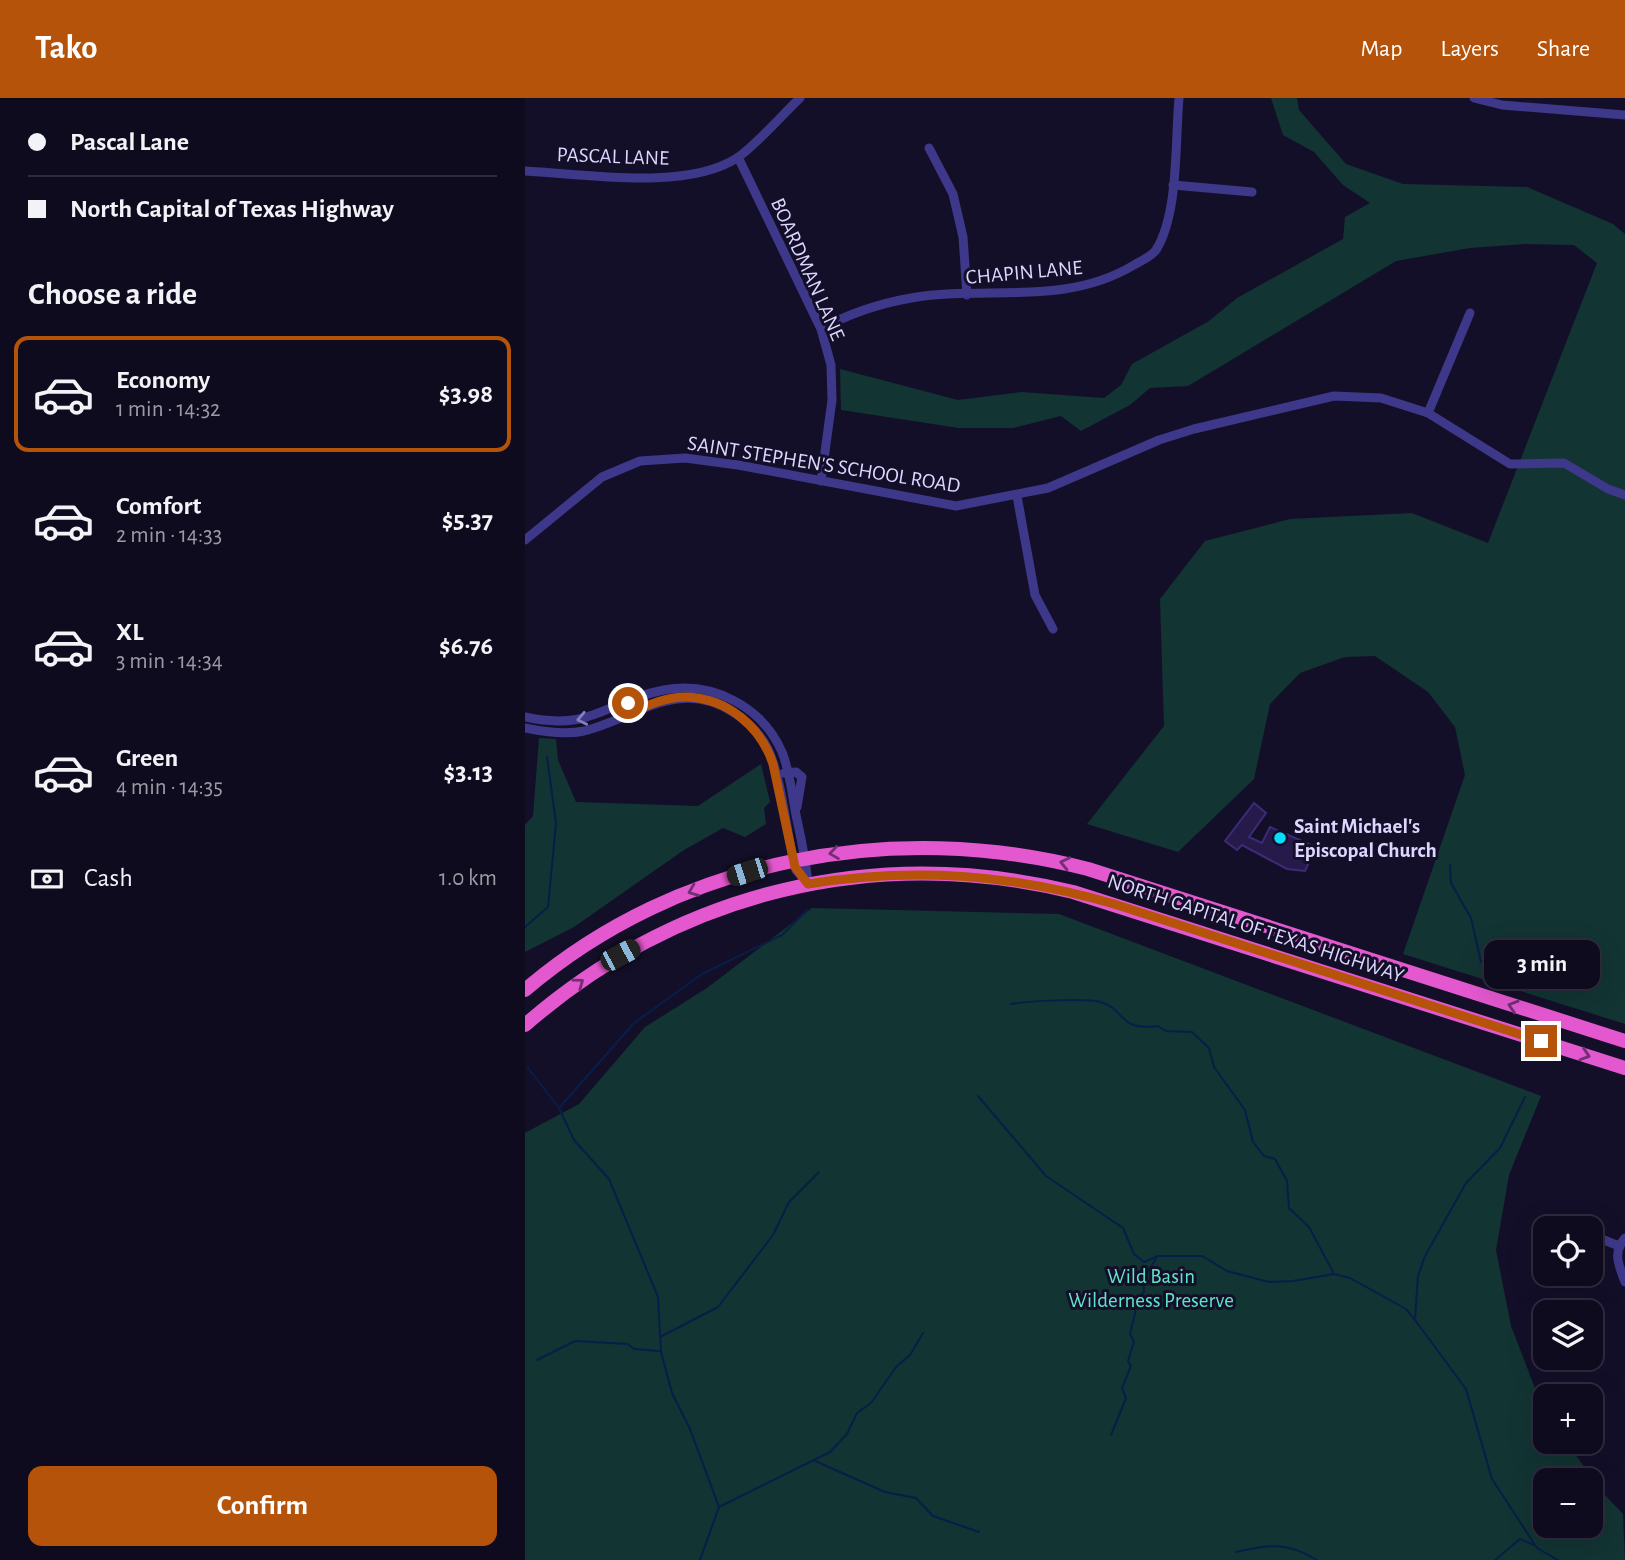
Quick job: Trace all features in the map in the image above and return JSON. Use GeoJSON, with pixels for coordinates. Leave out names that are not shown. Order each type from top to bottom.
{"type":"FeatureCollection","features":[{"type":"Feature","properties":{"kind":"highway","name":"NORTH CAPITAL OF TEXAS HIGHWAY"},"geometry":{"type":"LineString","coordinates":[[525,990],[574,954],[653,908],[722,880],[799,859],[864,850],[922,846],[958,847],[1031,856],[1089,869],[1625,1041]]}},
{"type":"Feature","properties":{"kind":"highway","name":"NORTH CAPITAL OF TEXAS HIGHWAY"},"geometry":{"type":"LineString","coordinates":[[525,1026],[598,969],[658,936],[742,901],[808,884],[870,875],[934,873],[984,876],[1048,886],[1114,904],[1625,1068]]}},
{"type":"Feature","properties":{"kind":"highway"},"geometry":{"type":"LineString","coordinates":[[1380,990],[1387,964]]}},
{"type":"Feature","properties":{"kind":"street","name":"PASCAL LANE"},"geometry":{"type":"LineString","coordinates":[[525,171],[658,178],[701,173],[738,158],[800,98]]}},
{"type":"Feature","properties":{"kind":"street","name":"CHAPIN LANE"},"geometry":{"type":"LineString","coordinates":[[821,329],[854,311],[912,298],[1065,290],[1110,279],[1156,252],[1168,216],[1173,185],[1179,98]]}},
{"type":"Feature","properties":{"kind":"street"},"geometry":{"type":"LineString","coordinates":[[1474,98],[1502,105],[1625,116]]}},
{"type":"Feature","properties":{"kind":"street"},"geometry":{"type":"LineString","coordinates":[[929,148],[953,194],[963,237],[967,295]]}},
{"type":"Feature","properties":{"kind":"street","name":"BOARDMAN LANE"},"geometry":{"type":"LineString","coordinates":[[738,158],[821,329],[831,365],[832,400],[821,481]]}},
{"type":"Feature","properties":{"kind":"street"},"geometry":{"type":"LineString","coordinates":[[1173,185],[1252,192]]}},
{"type":"Feature","properties":{"kind":"street"},"geometry":{"type":"LineString","coordinates":[[1428,413],[1470,313]]}},
{"type":"Feature","properties":{"kind":"street","name":"SAINT STEPHEN'S SCHOOL ROAD"},"geometry":{"type":"LineString","coordinates":[[525,540],[602,477],[640,461],[685,458],[738,465],[891,492],[944,505],[966,505],[1017,496],[1062,483],[1159,440],[1194,429],[1334,396],[1381,398],[1428,413],[1458,430],[1489,454],[1510,464],[1564,463],[1608,489],[1625,495]]}},
{"type":"Feature","properties":{"kind":"street"},"geometry":{"type":"LineString","coordinates":[[1017,496],[1035,595],[1043,615],[1053,629]]}},
{"type":"Feature","properties":{"kind":"street"},"geometry":{"type":"LineString","coordinates":[[525,728],[541,732],[581,732],[662,690],[725,695],[747,708],[765,726],[781,751],[797,816],[799,859]]}},
{"type":"Feature","properties":{"kind":"street"},"geometry":{"type":"LineString","coordinates":[[702,694],[747,722],[763,741],[770,755],[808,884]]}},
{"type":"Feature","properties":{"kind":"street"},"geometry":{"type":"LineString","coordinates":[[525,717],[573,722],[629,708]]}},
{"type":"Feature","properties":{"kind":"street"},"geometry":{"type":"LineString","coordinates":[[770,755],[781,751]]}},
{"type":"Feature","properties":{"kind":"street"},"geometry":{"type":"LineString","coordinates":[[775,775],[788,772]]}},
{"type":"Feature","properties":{"kind":"street"},"geometry":{"type":"LineString","coordinates":[[1604,1240],[1622,1242],[1616,1257],[1625,1282]]}},
{"type":"Feature","properties":{"kind":"green space"},"geometry":{"type":"Polygon","coordinates":[[[1271,98],[1297,98],[1299,110],[1346,164],[1403,184],[1527,187],[1613,224],[1625,234],[1625,1024],[1403,954],[1465,775],[1455,727],[1428,692],[1375,656],[1345,657],[1300,673],[1270,704],[1254,779],[1178,852],[1087,824],[1164,726],[1160,599],[1205,541],[1290,519],[1412,513],[1488,543],[1597,263],[1574,245],[1525,244],[1470,248],[1396,261],[1188,386],[1150,388],[1130,405],[1081,431],[1061,416],[1013,428],[959,428],[841,410],[840,369],[958,400],[1021,392],[1104,398],[1121,385],[1132,364],[1209,321],[1237,298],[1343,239],[1345,217],[1370,203],[1343,185],[1314,152],[1283,135],[1271,98]]]}},
{"type":"Feature","properties":{"kind":"green space"},"geometry":{"type":"Polygon","coordinates":[[[539,738],[556,739],[558,760],[576,802],[698,806],[761,764],[770,802],[764,808],[766,824],[745,837],[723,828],[684,850],[574,927],[525,952],[525,825],[533,816],[539,738]]]}},
{"type":"Feature","properties":{"kind":"green space","name":"Wild Basin Wilderness Preserve"},"geometry":{"type":"Polygon","coordinates":[[[812,908],[1059,914],[1541,1096],[1509,1175],[1496,1250],[1511,1326],[1533,1384],[1533,1454],[1575,1454],[1585,1468],[1533,1468],[1533,1538],[1603,1538],[1603,1492],[1623,1514],[1625,1560],[525,1560],[525,1133],[579,1104],[645,1027],[707,988],[812,908]]]}},
{"type":"Feature","properties":{"kind":"building","name":"Saint Michael's Episcopal Church"},"geometry":{"type":"Polygon","coordinates":[[[1254,803],[1266,813],[1249,837],[1262,843],[1270,827],[1316,847],[1305,871],[1287,869],[1242,845],[1237,850],[1225,841],[1254,803]]]}},
{"type":"Feature","properties":{"kind":"waterway"},"geometry":{"type":"LineString","coordinates":[[525,927],[548,907],[556,823],[547,757]]}},
{"type":"Feature","properties":{"kind":"waterway"},"geometry":{"type":"LineString","coordinates":[[1450,865],[1451,883],[1471,918],[1481,962]]}},
{"type":"Feature","properties":{"kind":"waterway"},"geometry":{"type":"LineString","coordinates":[[719,1507],[690,1429],[672,1393],[661,1352],[658,1297],[609,1179],[574,1140],[559,1108],[634,1023],[702,974],[782,935],[807,910]]}},
{"type":"Feature","properties":{"kind":"waterway"},"geometry":{"type":"LineString","coordinates":[[1011,1004],[1056,1000],[1100,1002],[1135,1025],[1158,1026],[1166,1031],[1192,1032],[1209,1048],[1214,1067],[1245,1110],[1253,1142],[1264,1156],[1275,1159],[1287,1181],[1289,1208],[1309,1227],[1333,1272]]}},
{"type":"Feature","properties":{"kind":"waterway"},"geometry":{"type":"LineString","coordinates":[[528,1068],[559,1108]]}},
{"type":"Feature","properties":{"kind":"waterway"},"geometry":{"type":"LineString","coordinates":[[978,1096],[1046,1176],[1123,1228],[1134,1254],[1144,1262],[1158,1256],[1202,1256],[1227,1271],[1269,1282],[1334,1274],[1350,1278],[1406,1309],[1415,1320]]}},
{"type":"Feature","properties":{"kind":"waterway"},"geometry":{"type":"LineString","coordinates":[[1525,1097],[1500,1148],[1466,1183],[1425,1256],[1418,1276],[1415,1320],[1466,1389],[1492,1479],[1537,1548],[1558,1560]]}},
{"type":"Feature","properties":{"kind":"waterway"},"geometry":{"type":"LineString","coordinates":[[662,1336],[718,1307],[773,1235],[789,1202],[819,1172]]}},
{"type":"Feature","properties":{"kind":"waterway"},"geometry":{"type":"LineString","coordinates":[[1111,1435],[1126,1398],[1122,1388],[1131,1366],[1128,1361],[1134,1342],[1130,1334],[1138,1301],[1144,1292],[1143,1278],[1156,1259]]}},
{"type":"Feature","properties":{"kind":"waterway"},"geometry":{"type":"LineString","coordinates":[[700,1560],[719,1507],[830,1452],[847,1434],[857,1413],[871,1403],[896,1367],[910,1355],[923,1333]]}},
{"type":"Feature","properties":{"kind":"waterway"},"geometry":{"type":"LineString","coordinates":[[537,1360],[575,1341],[628,1344],[634,1349],[659,1351]]}},
{"type":"Feature","properties":{"kind":"waterway"},"geometry":{"type":"LineString","coordinates":[[815,1461],[885,1492],[916,1498],[933,1516],[979,1532]]}},
{"type":"Feature","properties":{"kind":"waterway"},"geometry":{"type":"LineString","coordinates":[[1495,1560],[1520,1539],[1534,1545]]}},
{"type":"Feature","properties":{"kind":"waterway"},"geometry":{"type":"LineString","coordinates":[[1236,1552],[1278,1546],[1297,1550],[1317,1560]]}},
{"type":"Feature","properties":{"kind":"place","name":"Saint Michael's Episcopal Church"},"geometry":{"type":"Point","coordinates":[1280,838]}},
{"type":"Feature","properties":{"kind":"route"},"geometry":{"type":"LineString","coordinates":[[628,703],[630,713],[656,702],[688,696],[722,705],[753,728],[767,748],[773,764],[796,870],[808,884],[870,875],[934,873],[984,876],[1048,886],[1114,904],[1541,1041]]}}]}
